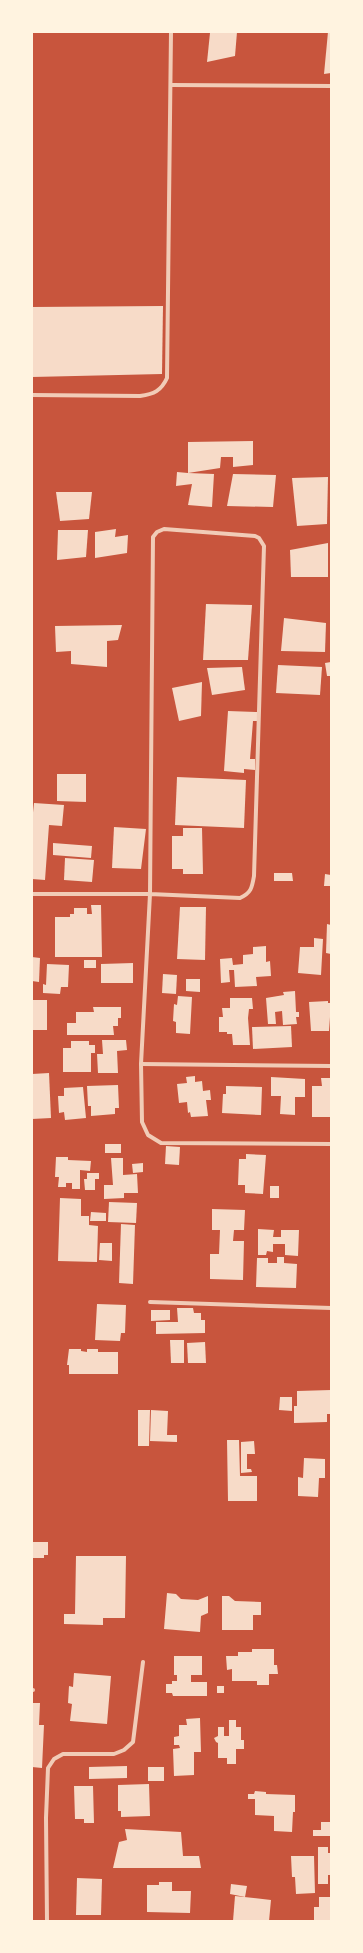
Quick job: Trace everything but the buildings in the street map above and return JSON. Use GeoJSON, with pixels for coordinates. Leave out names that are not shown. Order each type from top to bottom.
{"type":"FeatureCollection","features":[{"type":"Feature","properties":{"kind":"street"},"geometry":{"type":"LineString","coordinates":[[32,395],[140,396],[152,394],[162,388],[167,378],[172,32]]}},
{"type":"Feature","properties":{"kind":"street"},"geometry":{"type":"LineString","coordinates":[[171,85],[331,86]]}},
{"type":"Feature","properties":{"kind":"street"},"geometry":{"type":"LineString","coordinates":[[32,894],[150,894],[240,898],[249,894],[252,888],[264,546],[259,538],[255,536],[164,529],[157,532],[153,537],[150,894],[141,1064],[142,1122],[148,1135],[161,1143],[331,1144]]}},
{"type":"Feature","properties":{"kind":"street"},"geometry":{"type":"LineString","coordinates":[[141,1064],[331,1066]]}},
{"type":"Feature","properties":{"kind":"street"},"geometry":{"type":"LineString","coordinates":[[150,1302],[331,1308]]}},
{"type":"Feature","properties":{"kind":"street"},"geometry":{"type":"LineString","coordinates":[[46,1921],[46,1818],[48,1768],[54,1759],[63,1754],[114,1754],[124,1750],[133,1742],[143,1662]]}}]}
